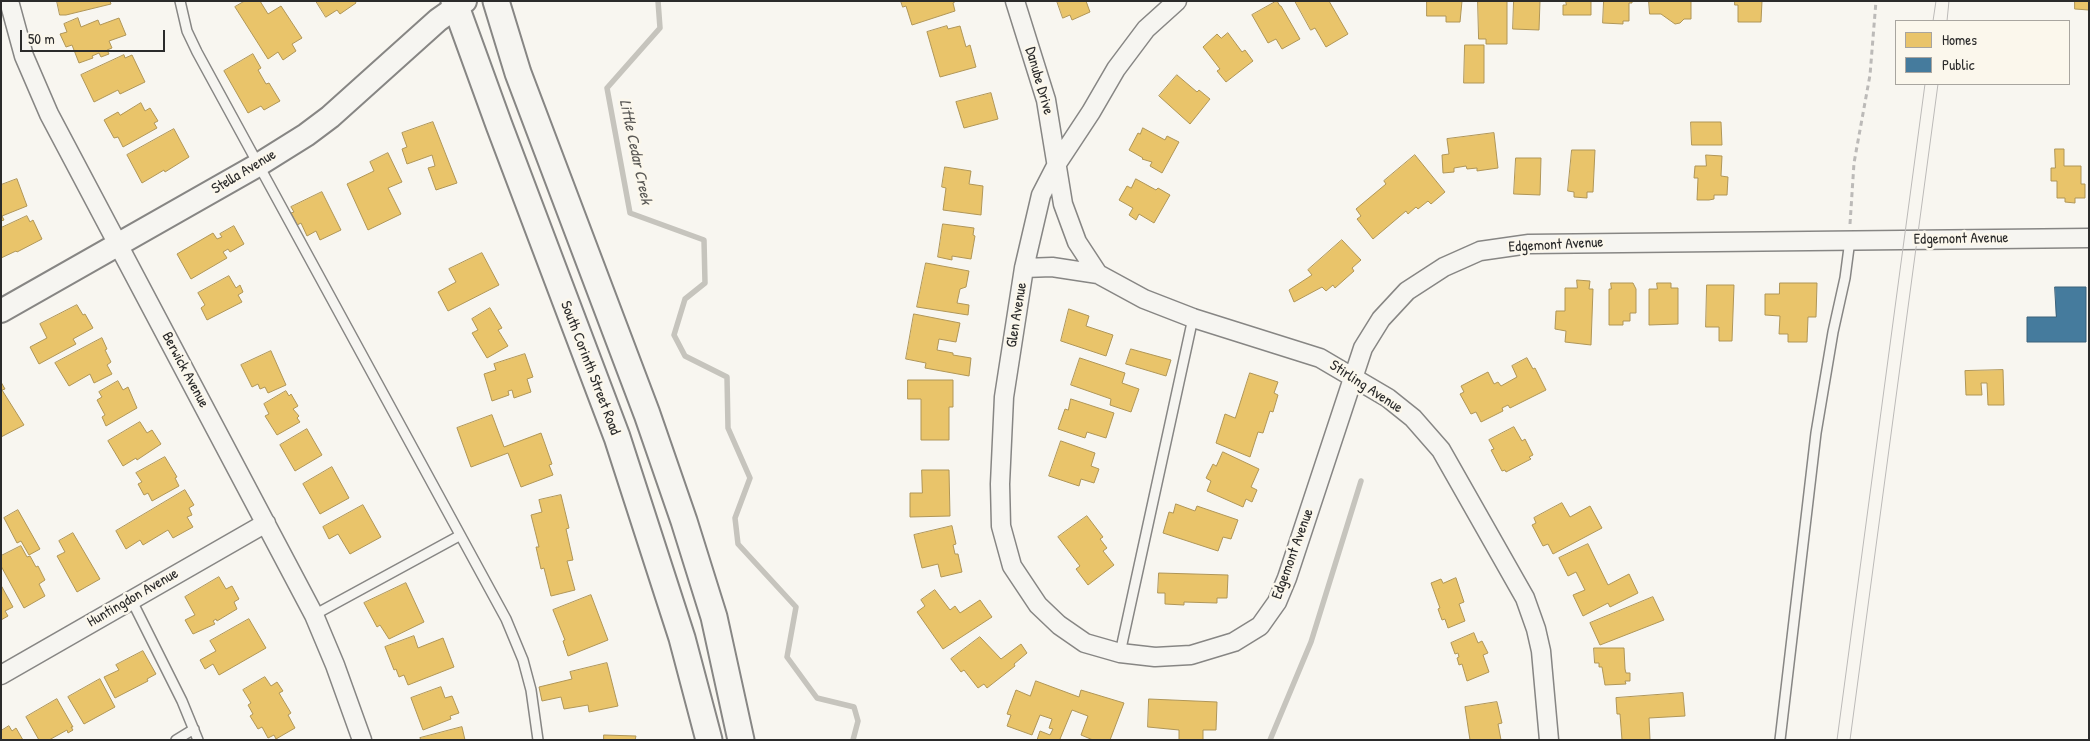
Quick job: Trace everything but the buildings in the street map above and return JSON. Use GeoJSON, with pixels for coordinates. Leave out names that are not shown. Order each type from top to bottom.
{"type":"FeatureCollection","features":[{"type":"Feature","properties":{"kind":"main road"},"geometry":{"type":"LineString","coordinates":[[496,1],[518,74],[647,414],[684,521],[714,617],[741,740]]}},
{"type":"Feature","properties":{"kind":"main road","name":"South Corinth Street Road"},"geometry":{"type":"LineString","coordinates":[[458,3],[617,437],[682,638],[709,740]]}},
{"type":"Feature","properties":{"kind":"street","name":"Berwick Avenue"},"geometry":{"type":"LineString","coordinates":[[9,1],[24,56],[49,114],[314,615],[335,665],[362,740]]}},
{"type":"Feature","properties":{"kind":"street","name":"Danube Drive"},"geometry":{"type":"LineString","coordinates":[[1015,1],[1046,100],[1058,162]]}},
{"type":"Feature","properties":{"kind":"street","name":"Glen Avenue"},"geometry":{"type":"LineString","coordinates":[[1085,643],[1059,625],[1038,605],[1012,566],[1001,526],[1000,476],[1004,397],[1024,268],[1041,195],[1058,162],[1091,112],[1116,69],[1146,29],[1177,1]]}},
{"type":"Feature","properties":{"kind":"street","name":"Stella Avenue"},"geometry":{"type":"LineString","coordinates":[[1,312],[258,165],[306,135],[330,117],[458,3]]}},
{"type":"Feature","properties":{"kind":"street","name":"Stirling Avenue"},"geometry":{"type":"LineString","coordinates":[[1058,162],[1063,204],[1077,242],[1098,274]]}},
{"type":"Feature","properties":{"kind":"street","name":"Edgemont Avenue"},"geometry":{"type":"LineString","coordinates":[[1085,643],[1120,653],[1155,657],[1191,655],[1234,642],[1260,626],[1276,602],[1287,578],[1362,348],[1381,319],[1407,291],[1444,267],[1480,251],[1530,244],[2089,238]]}},
{"type":"Feature","properties":{"kind":"street","name":"Stirling Avenue"},"geometry":{"type":"LineString","coordinates":[[1024,268],[1052,267],[1098,274],[1144,299],[1193,318],[1320,358],[1352,375],[1388,398],[1413,418],[1441,450],[1525,598],[1536,629],[1541,651],[1550,740]]}},
{"type":"Feature","properties":{"kind":"street","name":"Huntingdon Avenue"},"geometry":{"type":"LineString","coordinates":[[1,675],[266,523]]}},
{"type":"Feature","properties":{"kind":"lane"},"geometry":{"type":"LineString","coordinates":[[180,1],[187,31],[197,52],[459,536],[506,619],[531,690],[538,740]]}},
{"type":"Feature","properties":{"kind":"lane"},"geometry":{"type":"LineString","coordinates":[[1780,740],[1816,433],[1833,332],[1845,278],[1850,240]]}},
{"type":"Feature","properties":{"kind":"lane"},"geometry":{"type":"LineString","coordinates":[[1120,653],[1193,318]]}},
{"type":"Feature","properties":{"kind":"lane"},"geometry":{"type":"LineString","coordinates":[[314,615],[459,536]]}},
{"type":"Feature","properties":{"kind":"lane"},"geometry":{"type":"LineString","coordinates":[[131,599],[198,740]]}},
{"type":"Feature","properties":{"kind":"lane"},"geometry":{"type":"LineString","coordinates":[[176,740],[194,729]]}},
{"type":"Feature","properties":{"kind":"path"},"geometry":{"type":"LineString","coordinates":[[1850,240],[1854,163],[1870,75],[1876,1]]}},
{"type":"Feature","properties":{"kind":"waterway","name":"Little Cedar Creek"},"geometry":{"type":"LineString","coordinates":[[658,1],[660,28],[607,88],[630,213],[704,240],[705,283],[685,299],[674,335],[685,356],[727,377],[728,428],[750,478],[735,518],[738,544],[796,607],[787,657],[817,698],[854,707],[858,721],[853,740]]}},
{"type":"Feature","properties":{"kind":"waterway"},"geometry":{"type":"LineString","coordinates":[[1270,740],[1311,642],[1361,481]]}},
{"type":"Feature","properties":{"kind":"tram line"},"geometry":{"type":"LineString","coordinates":[[1933,20],[1936,1]]}},
{"type":"Feature","properties":{"kind":"tram line"},"geometry":{"type":"LineString","coordinates":[[1947,20],[1949,1]]}},
{"type":"Feature","properties":{"kind":"tram line"},"geometry":{"type":"LineString","coordinates":[[1837,740],[1925,85]]}},
{"type":"Feature","properties":{"kind":"tram line"},"geometry":{"type":"LineString","coordinates":[[1850,740],[1938,85]]}}]}
